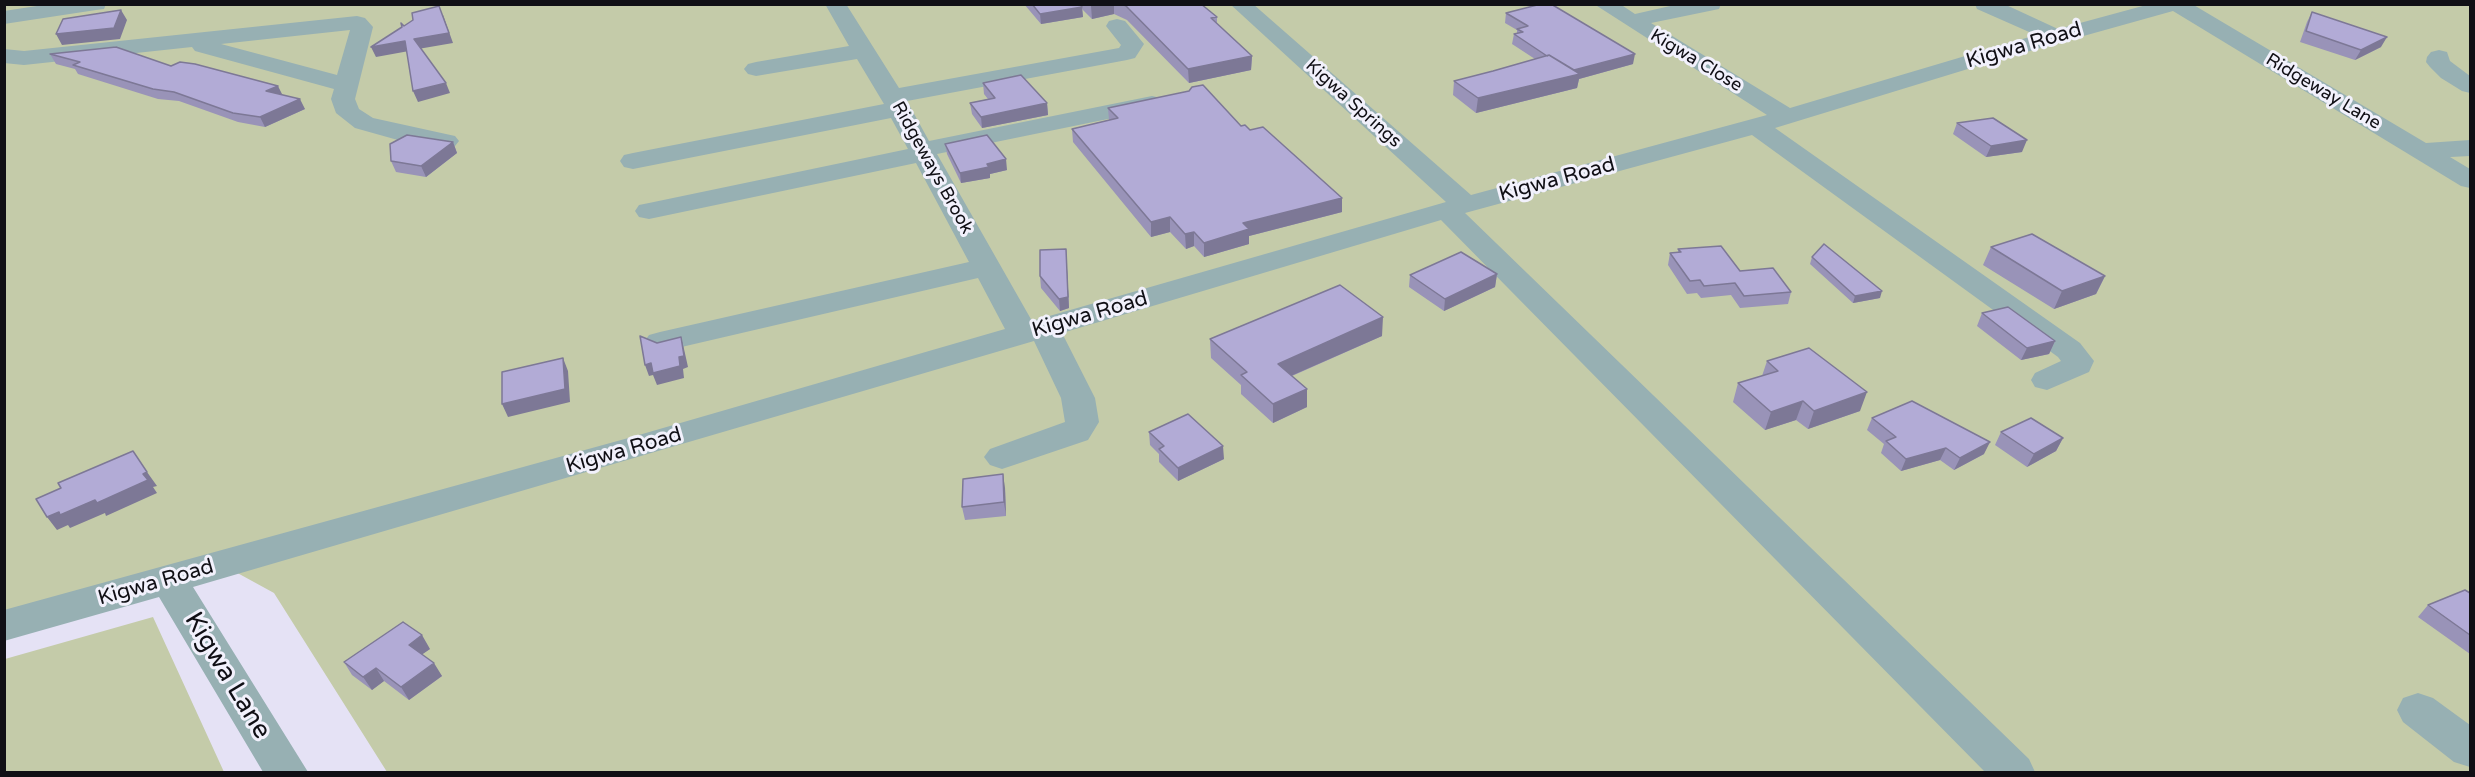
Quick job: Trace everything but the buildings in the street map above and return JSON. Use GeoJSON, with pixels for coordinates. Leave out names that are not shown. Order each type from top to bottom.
{"type":"FeatureCollection","features":[{"type":"Feature","properties":{"kind":"street"},"geometry":{"type":"LineString","coordinates":[[4,18],[36,9],[96,4]]}},
{"type":"Feature","properties":{"kind":"street","name":"Ridgeways Brook"},"geometry":{"type":"LineString","coordinates":[[835,4],[861,51],[895,103],[987,267],[1034,331],[1078,398],[1082,422],[1076,432],[1002,457]]}},
{"type":"Feature","properties":{"kind":"street","name":"Kigwa Springs"},"geometry":{"type":"LineString","coordinates":[[1240,4],[1456,208],[2013,772]]}},
{"type":"Feature","properties":{"kind":"street","name":"Kigwa Close"},"geometry":{"type":"LineString","coordinates":[[1604,4],[1788,117]]}},
{"type":"Feature","properties":{"kind":"street"},"geometry":{"type":"LineString","coordinates":[[1632,21],[1711,4]]}},
{"type":"Feature","properties":{"kind":"street"},"geometry":{"type":"LineString","coordinates":[[1986,5],[1992,4]]}},
{"type":"Feature","properties":{"kind":"street","name":"Kigwa Road"},"geometry":{"type":"LineString","coordinates":[[4,626],[644,445],[1456,208],[1788,117],[2057,37],[2182,8],[2216,4]]}},
{"type":"Feature","properties":{"kind":"street"},"geometry":{"type":"LineString","coordinates":[[1986,5],[2057,37]]}},
{"type":"Feature","properties":{"kind":"street","name":"Ridgeway Lane"},"geometry":{"type":"LineString","coordinates":[[2182,8],[2470,180]]}},
{"type":"Feature","properties":{"kind":"street"},"geometry":{"type":"LineString","coordinates":[[4,56],[24,58],[147,43],[181,42],[357,23],[362,27],[346,86],[344,106],[355,119],[412,136],[446,141]]}},
{"type":"Feature","properties":{"kind":"street"},"geometry":{"type":"LineString","coordinates":[[633,161],[1127,53],[1133,44],[1117,26]]}},
{"type":"Feature","properties":{"kind":"street"},"geometry":{"type":"LineString","coordinates":[[181,42],[211,47],[346,86]]}},
{"type":"Feature","properties":{"kind":"street"},"geometry":{"type":"LineString","coordinates":[[756,69],[861,51]]}},
{"type":"Feature","properties":{"kind":"street"},"geometry":{"type":"LineString","coordinates":[[2439,57],[2438,62],[2449,73],[2470,86]]}},
{"type":"Feature","properties":{"kind":"street"},"geometry":{"type":"LineString","coordinates":[[649,211],[1180,97]]}},
{"type":"Feature","properties":{"kind":"street"},"geometry":{"type":"LineString","coordinates":[[1756,126],[2069,350],[2078,361],[2078,365],[2047,380]]}},
{"type":"Feature","properties":{"kind":"street"},"geometry":{"type":"LineString","coordinates":[[2423,151],[2470,148]]}},
{"type":"Feature","properties":{"kind":"street"},"geometry":{"type":"LineString","coordinates":[[660,342],[987,267]]}},
{"type":"Feature","properties":{"kind":"street","name":"Kigwa Lane"},"geometry":{"type":"LineString","coordinates":[[168,579],[286,772]]}},
{"type":"Feature","properties":{"kind":"street"},"geometry":{"type":"LineString","coordinates":[[2418,710],[2470,750]]}},
{"type":"Feature","properties":{"kind":"green space"},"geometry":{"type":"Polygon","coordinates":[[[5,5],[2470,5],[2470,772],[387,772],[274,593],[221,564],[5,625],[5,5]]]}},
{"type":"Feature","properties":{"kind":"green space"},"geometry":{"type":"Polygon","coordinates":[[[153,617],[224,772],[5,772],[5,659],[153,617]]]}}]}
